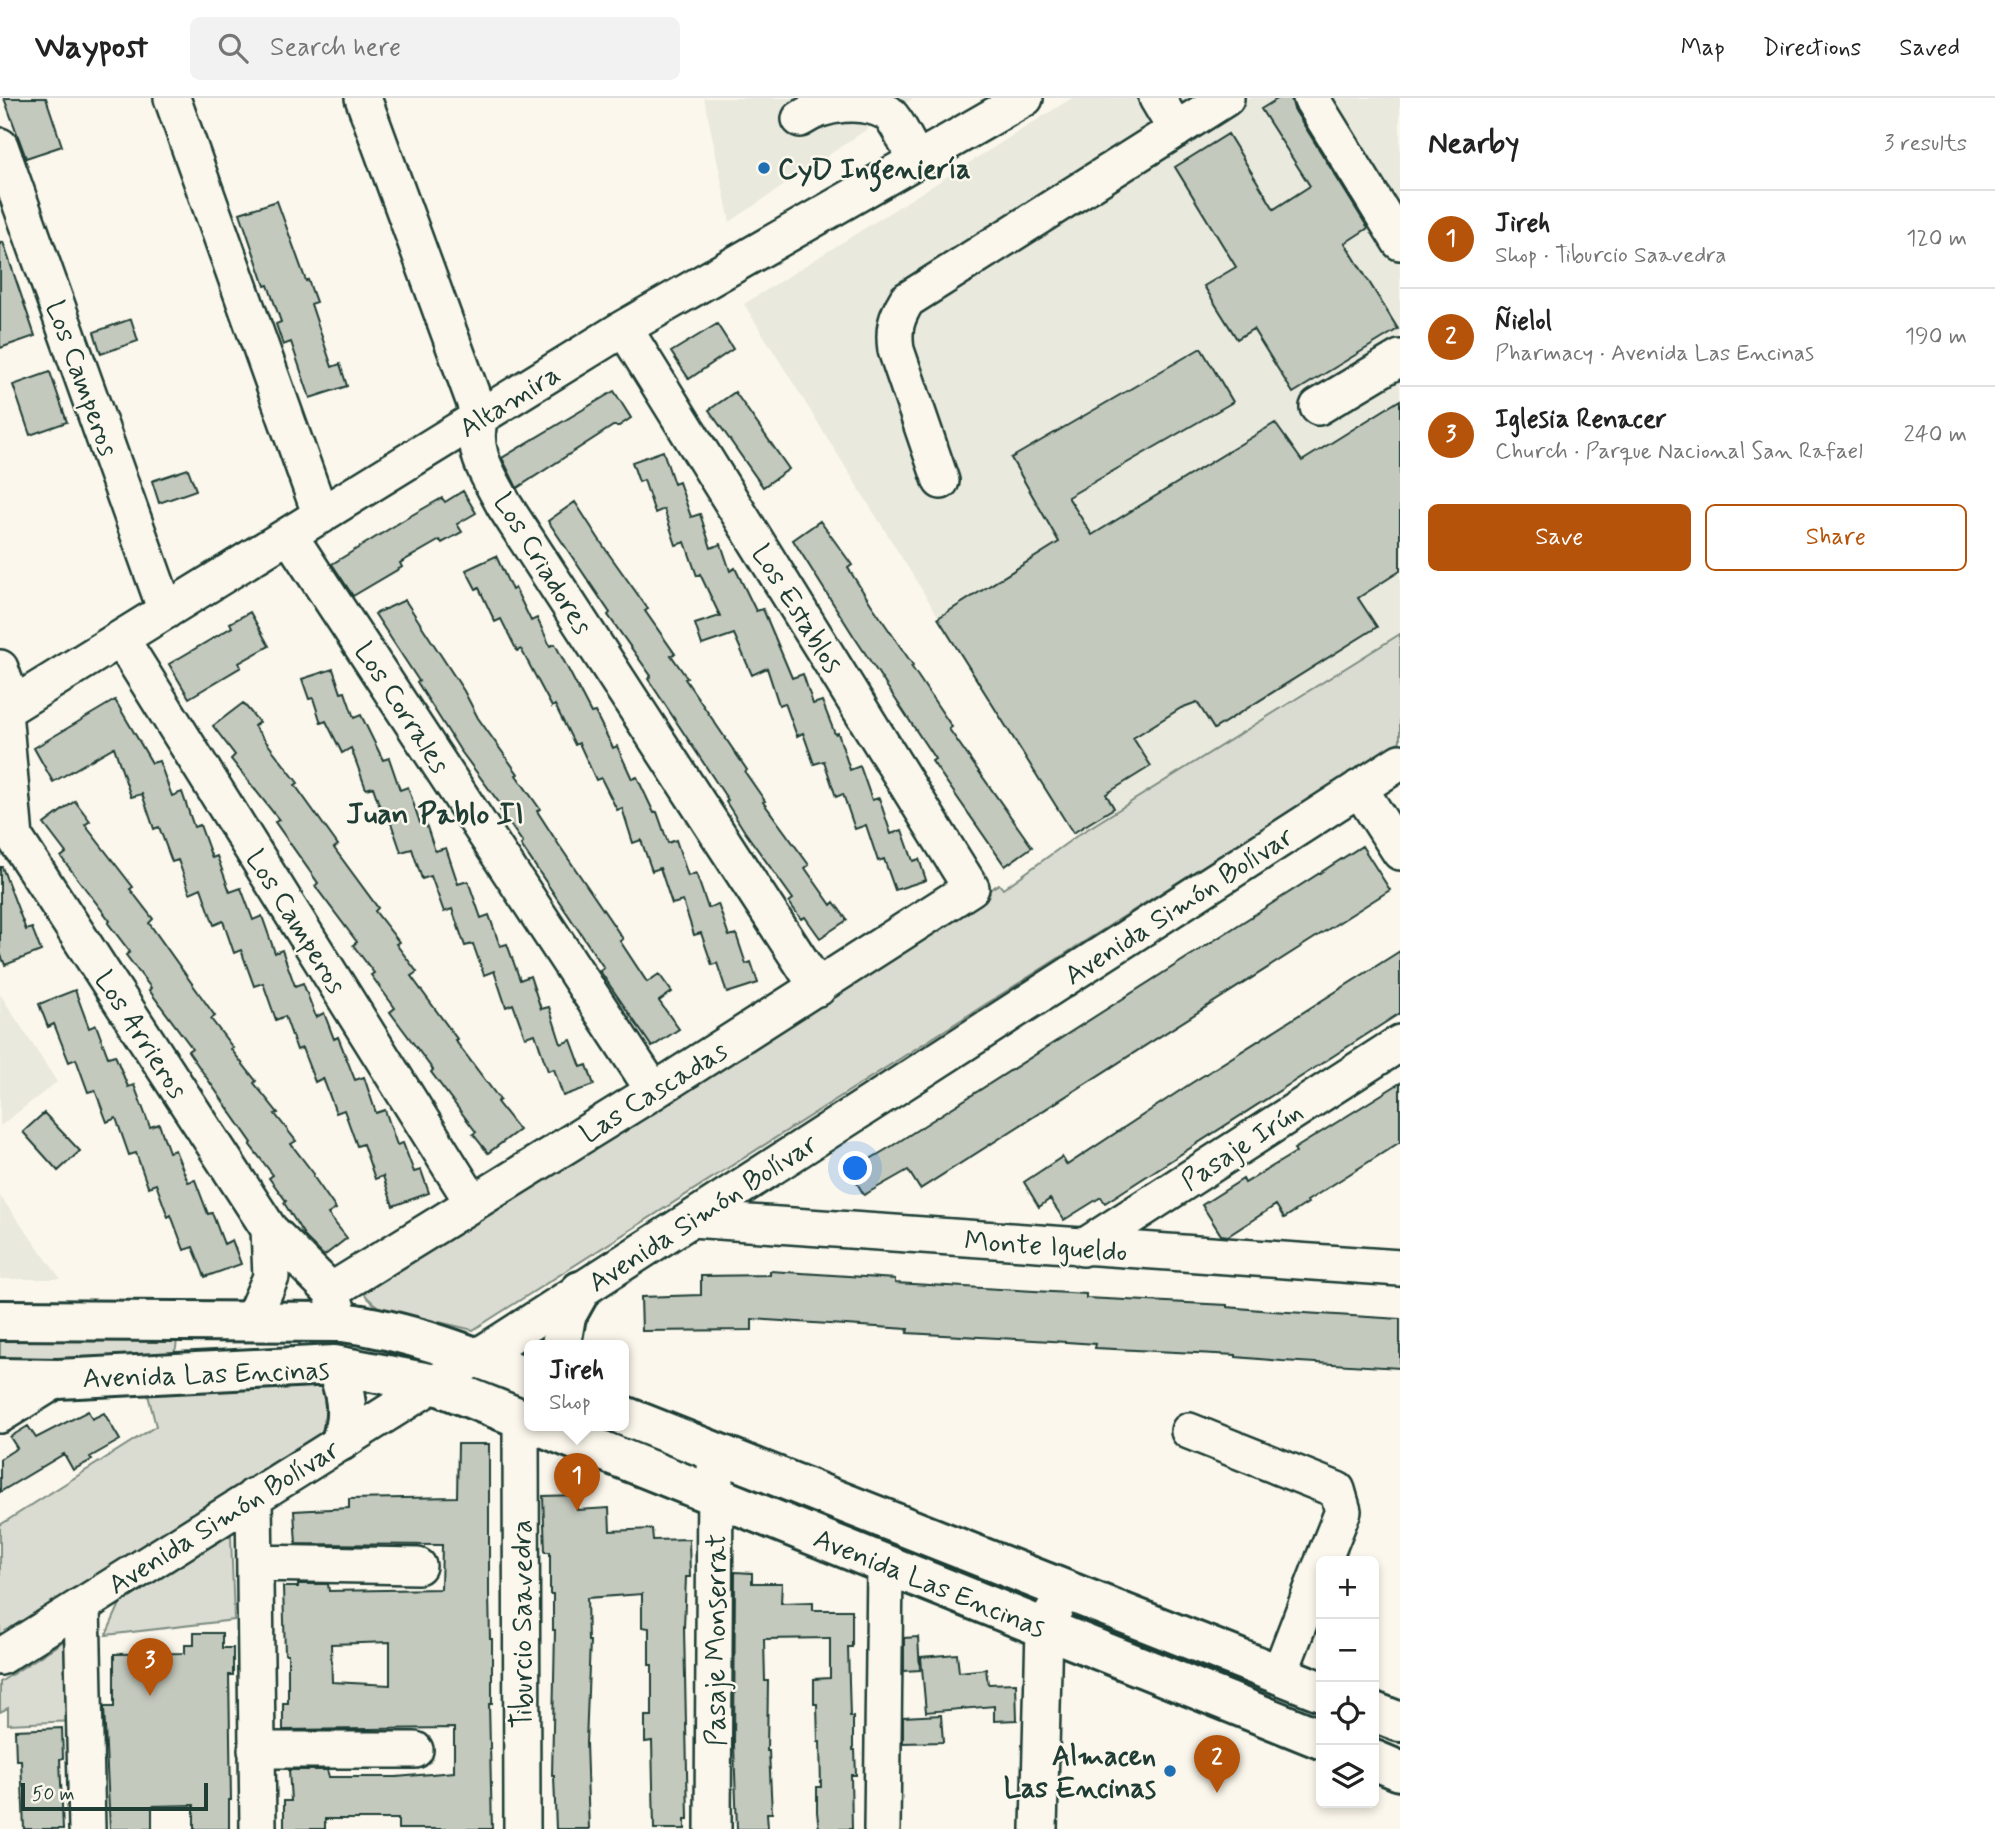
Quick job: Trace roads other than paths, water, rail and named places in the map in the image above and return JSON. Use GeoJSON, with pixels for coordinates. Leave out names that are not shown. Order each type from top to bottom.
{"type":"FeatureCollection","features":[{"type":"Feature","properties":{"kind":"main road"},"geometry":{"type":"LineString","coordinates":[[562,1340],[566,1316],[580,1291]]}},
{"type":"Feature","properties":{"kind":"main road","name":"Avenida Las Encinas"},"geometry":{"type":"LineString","coordinates":[[0,1320],[252,1320],[337,1306],[381,1329],[477,1357],[524,1376]]}},
{"type":"Feature","properties":{"kind":"main road","name":"Avenida Las Encinas"},"geometry":{"type":"LineString","coordinates":[[0,1378],[58,1379],[334,1365],[435,1384],[524,1420]]}},
{"type":"Feature","properties":{"kind":"main road"},"geometry":{"type":"LineString","coordinates":[[334,1365],[347,1396],[341,1441]]}},
{"type":"Feature","properties":{"kind":"main road","name":"Avenida Las Encinas"},"geometry":{"type":"LineString","coordinates":[[629,1418],[1316,1689]]}},
{"type":"Feature","properties":{"kind":"main road","name":"Avenida Las Encinas"},"geometry":{"type":"LineString","coordinates":[[552,1431],[1316,1737]]}},
{"type":"Feature","properties":{"kind":"main road"},"geometry":{"type":"LineString","coordinates":[[1379,1714],[1400,1722]]}},
{"type":"Feature","properties":{"kind":"main road"},"geometry":{"type":"LineString","coordinates":[[1379,1762],[1400,1770]]}},
{"type":"Feature","properties":{"kind":"street"},"geometry":{"type":"LineString","coordinates":[[172,98],[321,516]]}},
{"type":"Feature","properties":{"kind":"street","name":"Los Criadores"},"geometry":{"type":"LineString","coordinates":[[363,98],[480,417],[477,430],[478,451],[505,505],[818,988]]}},
{"type":"Feature","properties":{"kind":"street","name":"Altamira"},"geometry":{"type":"LineString","coordinates":[[6,710],[624,328],[1026,98]]}},
{"type":"Feature","properties":{"kind":"street"},"geometry":{"type":"LineString","coordinates":[[1157,98],[1176,130]]}},
{"type":"Feature","properties":{"kind":"street"},"geometry":{"type":"LineString","coordinates":[[941,481],[896,350],[894,332],[897,317],[907,300],[1226,98]]}},
{"type":"Feature","properties":{"kind":"street"},"geometry":{"type":"LineString","coordinates":[[1311,98],[1400,242]]}},
{"type":"Feature","properties":{"kind":"street"},"geometry":{"type":"LineString","coordinates":[[800,119],[826,105],[871,101],[889,114],[917,160]]}},
{"type":"Feature","properties":{"kind":"street","name":"Los Camperos"},"geometry":{"type":"LineString","coordinates":[[0,146],[166,611]]}},
{"type":"Feature","properties":{"kind":"street","name":"Los Establos"},"geometry":{"type":"LineString","coordinates":[[624,328],[971,888]]}},
{"type":"Feature","properties":{"kind":"street"},"geometry":{"type":"LineString","coordinates":[[1318,407],[1400,358]]}},
{"type":"Feature","properties":{"kind":"street","name":"Los Corrales"},"geometry":{"type":"LineString","coordinates":[[289,535],[654,1091]]}},
{"type":"Feature","properties":{"kind":"street","name":"Los Camperos"},"geometry":{"type":"LineString","coordinates":[[121,639],[473,1203]]}},
{"type":"Feature","properties":{"kind":"street","name":"Los Arrieros"},"geometry":{"type":"LineString","coordinates":[[0,668],[6,710],[7,829],[269,1229],[337,1306]]}},
{"type":"Feature","properties":{"kind":"street","name":"Avenida Simón Bolívar"},"geometry":{"type":"LineString","coordinates":[[0,1657],[435,1384],[1400,762]]}},
{"type":"Feature","properties":{"kind":"street"},"geometry":{"type":"LineString","coordinates":[[1359,788],[1400,852]]}},
{"type":"Feature","properties":{"kind":"street","name":"Las Cascadas"},"geometry":{"type":"LineString","coordinates":[[337,1306],[473,1203],[818,988],[971,888]]}},
{"type":"Feature","properties":{"kind":"street","name":"Pasaje Irún"},"geometry":{"type":"LineString","coordinates":[[1082,1248],[1400,1043]]}},
{"type":"Feature","properties":{"kind":"street","name":"Monte Igueldo"},"geometry":{"type":"LineString","coordinates":[[691,1219],[1400,1268]]}},
{"type":"Feature","properties":{"kind":"street"},"geometry":{"type":"LineString","coordinates":[[252,1320],[271,1277],[269,1229]]}},
{"type":"Feature","properties":{"kind":"street"},"geometry":{"type":"LineString","coordinates":[[0,1415],[58,1379]]}},
{"type":"Feature","properties":{"kind":"street","name":"Tiburcio Saavedra"},"geometry":{"type":"LineString","coordinates":[[522,1829],[530,1431]]}},
{"type":"Feature","properties":{"kind":"street"},"geometry":{"type":"LineString","coordinates":[[1189,1431],[1338,1490],[1343,1511],[1325,1556]]}},
{"type":"Feature","properties":{"kind":"street","name":"Pasaje Monserrat"},"geometry":{"type":"LineString","coordinates":[[713,1829],[715,1451]]}},
{"type":"Feature","properties":{"kind":"street"},"geometry":{"type":"LineString","coordinates":[[254,1496],[258,1829]]}},
{"type":"Feature","properties":{"kind":"street"},"geometry":{"type":"LineString","coordinates":[[255,1563],[418,1566]]}},
{"type":"Feature","properties":{"kind":"street"},"geometry":{"type":"LineString","coordinates":[[882,1829],[884,1564]]}},
{"type":"Feature","properties":{"kind":"street"},"geometry":{"type":"LineString","coordinates":[[1279,1675],[1316,1579]]}},
{"type":"Feature","properties":{"kind":"street"},"geometry":{"type":"LineString","coordinates":[[1039,1829],[1044,1628],[1065,1590]]}},
{"type":"Feature","properties":{"kind":"street"},"geometry":{"type":"LineString","coordinates":[[82,1605],[87,1829]]}},
{"type":"Feature","properties":{"kind":"street"},"geometry":{"type":"LineString","coordinates":[[257,1750],[415,1750]]}},
{"type":"Feature","properties":{"kind":"place","name":"CyD Ingeniería"},"geometry":{"type":"Point","coordinates":[764,168]}},
{"type":"Feature","properties":{"kind":"place","name":"Jireh"},"geometry":{"type":"Point","coordinates":[577,1511]}},
{"type":"Feature","properties":{"kind":"place","name":"Iglesia Renacer"},"geometry":{"type":"Point","coordinates":[150,1696]}},
{"type":"Feature","properties":{"kind":"place","name":"Almacen Las Encinas"},"geometry":{"type":"Point","coordinates":[1170,1771]}},
{"type":"Feature","properties":{"kind":"place","name":"Ñielol"},"geometry":{"type":"Point","coordinates":[1217,1793]}},
{"type":"Feature","properties":{"kind":"district","name":"Juan Pablo II"},"geometry":{"type":"Point","coordinates":[435,813]}}]}
